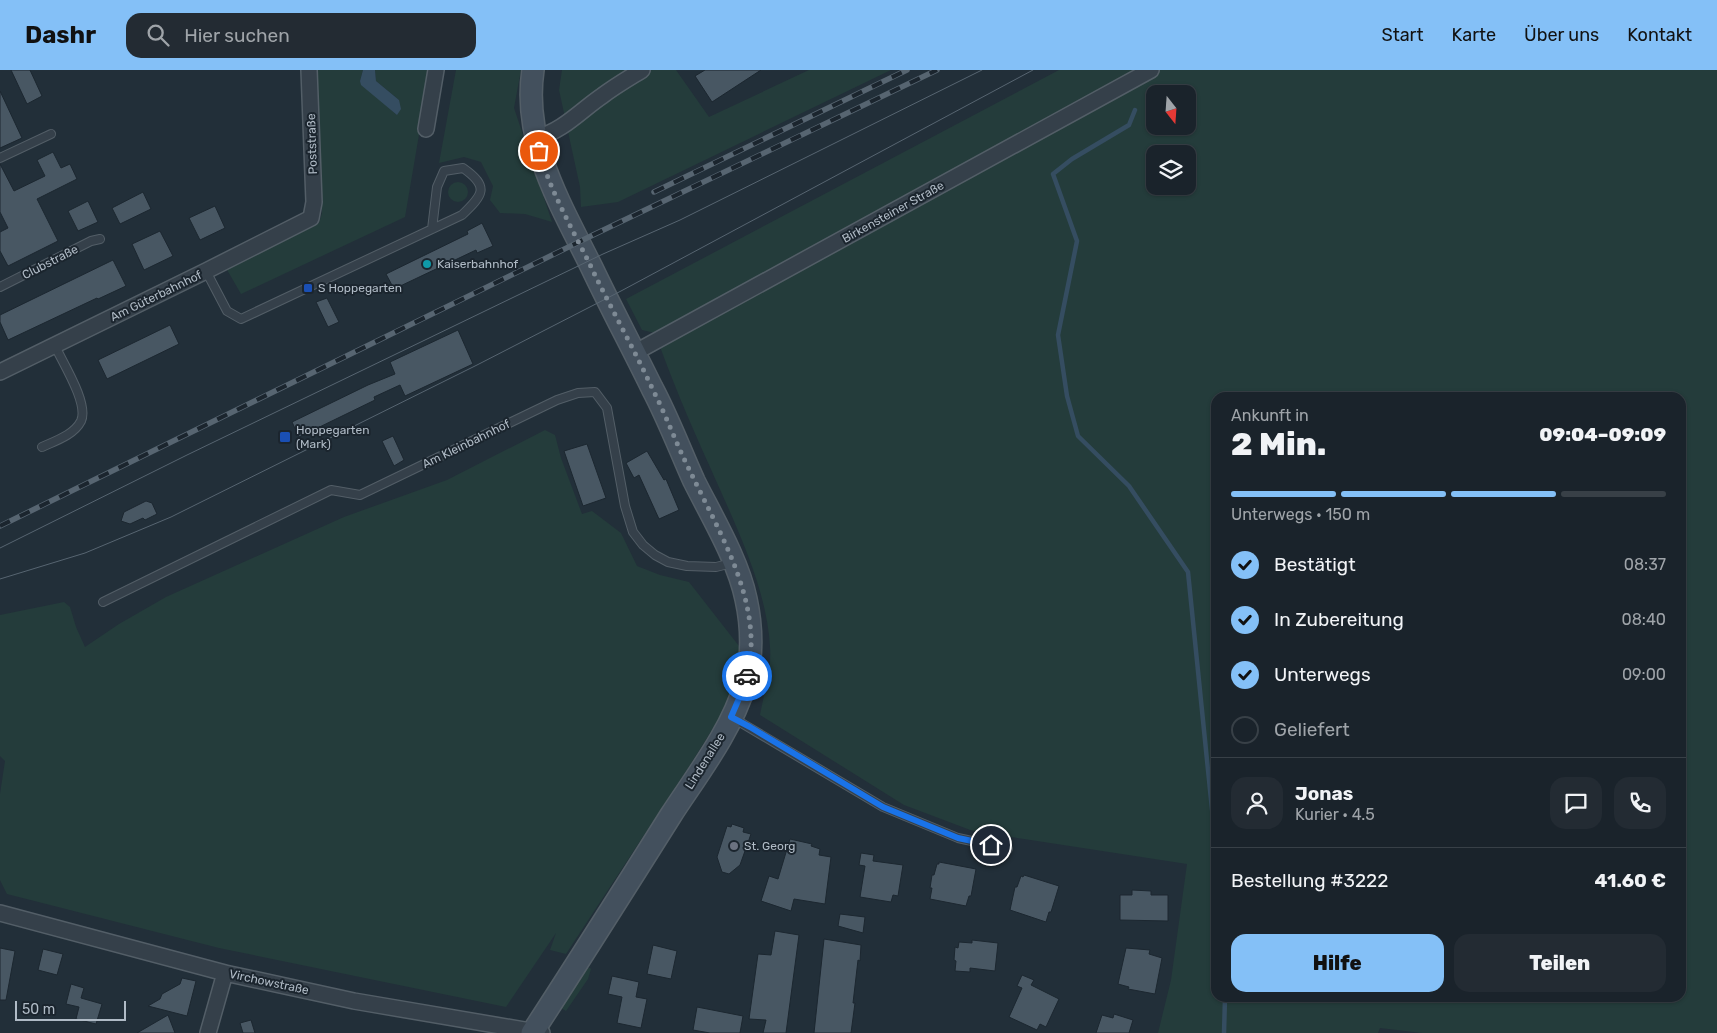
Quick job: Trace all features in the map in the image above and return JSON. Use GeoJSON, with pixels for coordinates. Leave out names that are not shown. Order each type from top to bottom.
{"type":"FeatureCollection","features":[{"type":"Feature","properties":{"kind":"street","name":"Poststraße"},"geometry":{"type":"LineString","coordinates":[[309,70],[314,202],[311,218]]}},
{"type":"Feature","properties":{"kind":"street"},"geometry":{"type":"LineString","coordinates":[[426,129],[436,70]]}},
{"type":"Feature","properties":{"kind":"street","name":"Lindenallee"},"geometry":{"type":"LineString","coordinates":[[533,70],[531,109],[541,157],[557,197],[653,388],[685,461],[734,562],[746,598],[750,638],[748,672],[744,687],[718,742],[536,1032]]}},
{"type":"Feature","properties":{"kind":"street"},"geometry":{"type":"LineString","coordinates":[[536,138],[564,127],[602,96],[642,70]]}},
{"type":"Feature","properties":{"kind":"street","name":"Birkensteiner Straße"},"geometry":{"type":"LineString","coordinates":[[634,353],[1151,70]]}},
{"type":"Feature","properties":{"kind":"street","name":"Am Güterbahnhof"},"geometry":{"type":"LineString","coordinates":[[1,371],[311,218]]}},
{"type":"Feature","properties":{"kind":"street","name":"Virchowstraße"},"geometry":{"type":"LineString","coordinates":[[0,913],[225,973],[354,1001],[536,1032]]}},
{"type":"Feature","properties":{"kind":"street"},"geometry":{"type":"LineString","coordinates":[[208,1033],[225,973]]}},
{"type":"Feature","properties":{"kind":"lane"},"geometry":{"type":"LineString","coordinates":[[0,158],[51,134]]}},
{"type":"Feature","properties":{"kind":"lane"},"geometry":{"type":"LineString","coordinates":[[206,271],[227,311],[241,319],[462,215],[475,203],[482,191],[475,176],[463,168],[444,171],[437,186],[432,229]]}},
{"type":"Feature","properties":{"kind":"lane","name":"Clubstraße"},"geometry":{"type":"LineString","coordinates":[[0,287],[100,239]]}},
{"type":"Feature","properties":{"kind":"lane"},"geometry":{"type":"LineString","coordinates":[[42,447],[74,430],[81,421],[83,412],[81,400],[55,346]]}},
{"type":"Feature","properties":{"kind":"lane","name":"Am Kleinbahnhof"},"geometry":{"type":"LineString","coordinates":[[103,602],[331,490],[360,495],[557,400],[578,393],[596,392],[607,408],[625,506],[634,532],[643,545],[655,555],[668,562],[687,566],[716,567],[734,562]]}},
{"type":"Feature","properties":{"kind":"lane"},"geometry":{"type":"LineString","coordinates":[[731,717],[756,730],[883,807],[958,838],[1008,849]]}},
{"type":"Feature","properties":{"kind":"green space"},"geometry":{"type":"Polygon","coordinates":[[[317,70],[363,70],[360,81],[397,115],[399,100],[376,81],[375,70],[430,70],[405,217],[241,294],[226,268],[319,223],[322,213],[317,70]]]}},
{"type":"Feature","properties":{"kind":"green space"},"geometry":{"type":"Polygon","coordinates":[[[456,70],[521,70],[514,108],[552,222],[525,214],[500,213],[490,200],[493,186],[481,162],[464,157],[439,163],[456,70]]]}},
{"type":"Feature","properties":{"kind":"green space"},"geometry":{"type":"Polygon","coordinates":[[[562,70],[676,70],[709,117],[809,70],[891,70],[618,202],[581,207],[580,187],[559,90],[562,70]]]}},
{"type":"Feature","properties":{"kind":"green space"},"geometry":{"type":"Polygon","coordinates":[[[1059,70],[1717,70],[1717,1033],[1422,1033],[1380,1028],[1378,1033],[1158,1033],[1171,980],[1187,864],[973,831],[904,805],[760,715],[769,672],[770,655],[768,624],[763,601],[739,532],[695,434],[655,333],[642,330],[626,299],[1059,70]]]}},
{"type":"Feature","properties":{"kind":"green space"},"geometry":{"type":"Polygon","coordinates":[[[458,182],[465,185],[468,192],[465,199],[458,202],[451,199],[448,192],[451,185],[458,182]]]}},
{"type":"Feature","properties":{"kind":"green space"},"geometry":{"type":"Polygon","coordinates":[[[545,430],[555,435],[561,458],[582,514],[592,511],[621,533],[637,566],[660,575],[689,582],[739,646],[740,668],[727,706],[566,954],[550,950],[556,933],[506,1007],[219,948],[7,894],[0,880],[0,794],[5,761],[0,756],[0,615],[64,602],[70,607],[85,647],[119,624],[166,597],[344,517],[447,480],[545,430]]]}},
{"type":"Feature","properties":{"kind":"green space"},"geometry":{"type":"Polygon","coordinates":[[[586,968],[591,969],[588,979],[566,1011],[561,1008],[582,970],[586,968]]]}},
{"type":"Feature","properties":{"kind":"water"},"geometry":{"type":"Polygon","coordinates":[[[363,70],[375,70],[376,81],[399,100],[401,109],[397,115],[361,85],[360,81],[363,70]]]}},
{"type":"Feature","properties":{"kind":"building"},"geometry":{"type":"Polygon","coordinates":[[[11,70],[30,70],[42,96],[27,104],[11,70]]]}},
{"type":"Feature","properties":{"kind":"building"},"geometry":{"type":"Polygon","coordinates":[[[705,70],[761,70],[712,102],[695,76],[705,70]]]}},
{"type":"Feature","properties":{"kind":"building"},"geometry":{"type":"Polygon","coordinates":[[[0,91],[22,138],[0,148],[0,91]]]}},
{"type":"Feature","properties":{"kind":"building"},"geometry":{"type":"Polygon","coordinates":[[[53,152],[61,168],[70,164],[77,179],[37,199],[58,241],[8,266],[0,251],[0,232],[8,228],[0,212],[0,164],[14,191],[45,176],[37,160],[53,152]]]}},
{"type":"Feature","properties":{"kind":"building"},"geometry":{"type":"Polygon","coordinates":[[[143,192],[151,209],[120,224],[112,208],[143,192]]]}},
{"type":"Feature","properties":{"kind":"building"},"geometry":{"type":"Polygon","coordinates":[[[88,201],[98,222],[78,231],[68,211],[88,201]]]}},
{"type":"Feature","properties":{"kind":"building"},"geometry":{"type":"Polygon","coordinates":[[[215,206],[225,228],[200,240],[189,218],[215,206]]]}},
{"type":"Feature","properties":{"kind":"building","name":"Kaiserbahnhof"},"geometry":{"type":"Polygon","coordinates":[[[482,223],[493,246],[477,253],[476,250],[394,289],[386,274],[468,234],[467,231],[482,223]]]}},
{"type":"Feature","properties":{"kind":"building"},"geometry":{"type":"Polygon","coordinates":[[[160,231],[173,256],[144,270],[132,244],[160,231]]]}},
{"type":"Feature","properties":{"kind":"building"},"geometry":{"type":"Polygon","coordinates":[[[113,260],[126,286],[8,340],[0,322],[0,315],[113,260]]]}},
{"type":"Feature","properties":{"kind":"building"},"geometry":{"type":"Polygon","coordinates":[[[327,298],[339,322],[328,327],[316,302],[327,298]]]}},
{"type":"Feature","properties":{"kind":"building"},"geometry":{"type":"Polygon","coordinates":[[[170,325],[179,344],[107,379],[98,360],[170,325]]]}},
{"type":"Feature","properties":{"kind":"building"},"geometry":{"type":"Polygon","coordinates":[[[458,330],[473,364],[405,396],[400,385],[374,397],[375,400],[299,437],[292,422],[395,374],[390,362],[458,330]]]}},
{"type":"Feature","properties":{"kind":"building"},"geometry":{"type":"Polygon","coordinates":[[[393,436],[404,460],[394,466],[382,441],[393,436]]]}},
{"type":"Feature","properties":{"kind":"building"},"geometry":{"type":"Polygon","coordinates":[[[587,444],[606,498],[583,506],[564,451],[587,444]]]}},
{"type":"Feature","properties":{"kind":"building"},"geometry":{"type":"Polygon","coordinates":[[[647,451],[664,480],[666,479],[679,510],[659,519],[639,475],[634,478],[626,463],[647,451]]]}},
{"type":"Feature","properties":{"kind":"building"},"geometry":{"type":"Polygon","coordinates":[[[146,501],[152,503],[157,514],[130,524],[121,521],[124,512],[146,501]]]}},
{"type":"Feature","properties":{"kind":"building","name":"St. Georg"},"geometry":{"type":"Polygon","coordinates":[[[732,824],[744,828],[743,832],[751,834],[740,865],[729,874],[722,872],[717,857],[727,826],[731,827],[732,824]]]}},
{"type":"Feature","properties":{"kind":"building"},"geometry":{"type":"Polygon","coordinates":[[[790,839],[812,844],[811,846],[820,849],[819,855],[831,857],[825,904],[794,899],[791,911],[761,901],[769,876],[778,879],[790,839]]]}},
{"type":"Feature","properties":{"kind":"building"},"geometry":{"type":"Polygon","coordinates":[[[861,853],[874,855],[873,861],[903,865],[898,896],[893,895],[891,902],[860,897],[865,866],[859,865],[861,853]]]}},
{"type":"Feature","properties":{"kind":"building"},"geometry":{"type":"Polygon","coordinates":[[[939,862],[976,869],[971,896],[969,896],[966,906],[930,899],[932,875],[934,875],[939,862]]]}},
{"type":"Feature","properties":{"kind":"building"},"geometry":{"type":"Polygon","coordinates":[[[1024,875],[1059,886],[1046,922],[1010,910],[1015,887],[1017,887],[1021,876],[1023,877],[1024,875]]]}},
{"type":"Feature","properties":{"kind":"building"},"geometry":{"type":"Polygon","coordinates":[[[1132,890],[1151,891],[1151,895],[1168,895],[1168,921],[1120,920],[1120,895],[1132,895],[1132,890]]]}},
{"type":"Feature","properties":{"kind":"building"},"geometry":{"type":"Polygon","coordinates":[[[840,914],[865,917],[863,933],[838,926],[840,914]]]}},
{"type":"Feature","properties":{"kind":"building"},"geometry":{"type":"Polygon","coordinates":[[[775,931],[799,935],[786,1033],[763,1033],[766,1020],[749,1019],[758,954],[771,955],[775,931]]]}},
{"type":"Feature","properties":{"kind":"building"},"geometry":{"type":"Polygon","coordinates":[[[824,939],[861,945],[851,1033],[814,1033],[824,939]]]}},
{"type":"Feature","properties":{"kind":"building"},"geometry":{"type":"Polygon","coordinates":[[[972,940],[998,943],[995,971],[970,968],[970,972],[955,971],[955,947],[958,948],[959,942],[972,943],[972,940]]]}},
{"type":"Feature","properties":{"kind":"building"},"geometry":{"type":"Polygon","coordinates":[[[653,945],[677,951],[671,979],[647,974],[653,945]]]}},
{"type":"Feature","properties":{"kind":"building"},"geometry":{"type":"Polygon","coordinates":[[[0,948],[15,951],[6,1000],[0,1000],[0,948]]]}},
{"type":"Feature","properties":{"kind":"building"},"geometry":{"type":"Polygon","coordinates":[[[1126,948],[1150,950],[1149,954],[1162,958],[1155,994],[1128,989],[1129,987],[1118,984],[1126,948]]]}},
{"type":"Feature","properties":{"kind":"building"},"geometry":{"type":"Polygon","coordinates":[[[43,949],[63,954],[57,975],[38,970],[43,949]]]}},
{"type":"Feature","properties":{"kind":"building"},"geometry":{"type":"Polygon","coordinates":[[[1022,975],[1034,980],[1031,985],[1059,999],[1046,1027],[1040,1024],[1037,1030],[1009,1017],[1022,988],[1017,986],[1022,975]]]}},
{"type":"Feature","properties":{"kind":"building"},"geometry":{"type":"Polygon","coordinates":[[[612,976],[639,982],[636,997],[647,999],[641,1028],[617,1023],[622,997],[608,994],[612,976]]]}},
{"type":"Feature","properties":{"kind":"building"},"geometry":{"type":"Polygon","coordinates":[[[182,978],[196,981],[187,1016],[148,1006],[160,999],[162,994],[180,984],[182,978]]]}},
{"type":"Feature","properties":{"kind":"building"},"geometry":{"type":"Polygon","coordinates":[[[71,984],[84,988],[81,998],[102,1004],[96,1024],[76,1019],[79,1007],[66,1004],[71,984]]]}},
{"type":"Feature","properties":{"kind":"building"},"geometry":{"type":"Polygon","coordinates":[[[697,1007],[743,1016],[740,1033],[710,1033],[693,1030],[697,1007]]]}},
{"type":"Feature","properties":{"kind":"building"},"geometry":{"type":"Polygon","coordinates":[[[1114,1014],[1133,1020],[1129,1033],[1096,1033],[1102,1015],[1113,1018],[1114,1014]]]}},
{"type":"Feature","properties":{"kind":"building"},"geometry":{"type":"Polygon","coordinates":[[[168,1015],[175,1033],[137,1033],[168,1015]]]}},
{"type":"Feature","properties":{"kind":"building"},"geometry":{"type":"Polygon","coordinates":[[[251,1020],[255,1033],[243,1033],[240,1023],[251,1020]]]}},
{"type":"Feature","properties":{"kind":"waterway"},"geometry":{"type":"LineString","coordinates":[[1135,110],[1129,125],[1072,159],[1053,174],[1077,241],[1058,335],[1067,396],[1078,436],[1129,486],[1188,572],[1211,800]]}},
{"type":"Feature","properties":{"kind":"waterway"},"geometry":{"type":"LineString","coordinates":[[1224,1033],[1225,1002]]}},
{"type":"Feature","properties":{"kind":"tram line"},"geometry":{"type":"LineString","coordinates":[[0,548],[187,455],[603,254],[680,220],[982,70]]}},
{"type":"Feature","properties":{"kind":"tram line"},"geometry":{"type":"LineString","coordinates":[[0,579],[85,553],[171,517],[477,365],[621,291],[1033,70]]}},
{"type":"Feature","properties":{"kind":"railway"},"geometry":{"type":"LineString","coordinates":[[654,192],[907,70]]}},
{"type":"Feature","properties":{"kind":"railway"},"geometry":{"type":"LineString","coordinates":[[0,526],[593,235],[937,70]]}},
{"type":"Feature","properties":{"kind":"way so far"},"geometry":{"type":"LineString","coordinates":[[539,151],[557,197],[613,313],[653,388],[685,461],[734,562],[746,598],[749,622],[750,654],[747,676]]}},
{"type":"Feature","properties":{"kind":"place","name":"Kaiserbahnhof"},"geometry":{"type":"Point","coordinates":[427,264]}},
{"type":"Feature","properties":{"kind":"place","name":"S Hoppegarten"},"geometry":{"type":"Point","coordinates":[308,288]}},
{"type":"Feature","properties":{"kind":"place","name":"Hoppegarten (Mark)"},"geometry":{"type":"Point","coordinates":[285,437]}},
{"type":"Feature","properties":{"kind":"place","name":"St. Georg"},"geometry":{"type":"Point","coordinates":[734,846]}},
{"type":"Feature","properties":{"kind":"route"},"geometry":{"type":"LineString","coordinates":[[747,676],[731,717],[883,807],[958,838],[991,845]]}}]}
